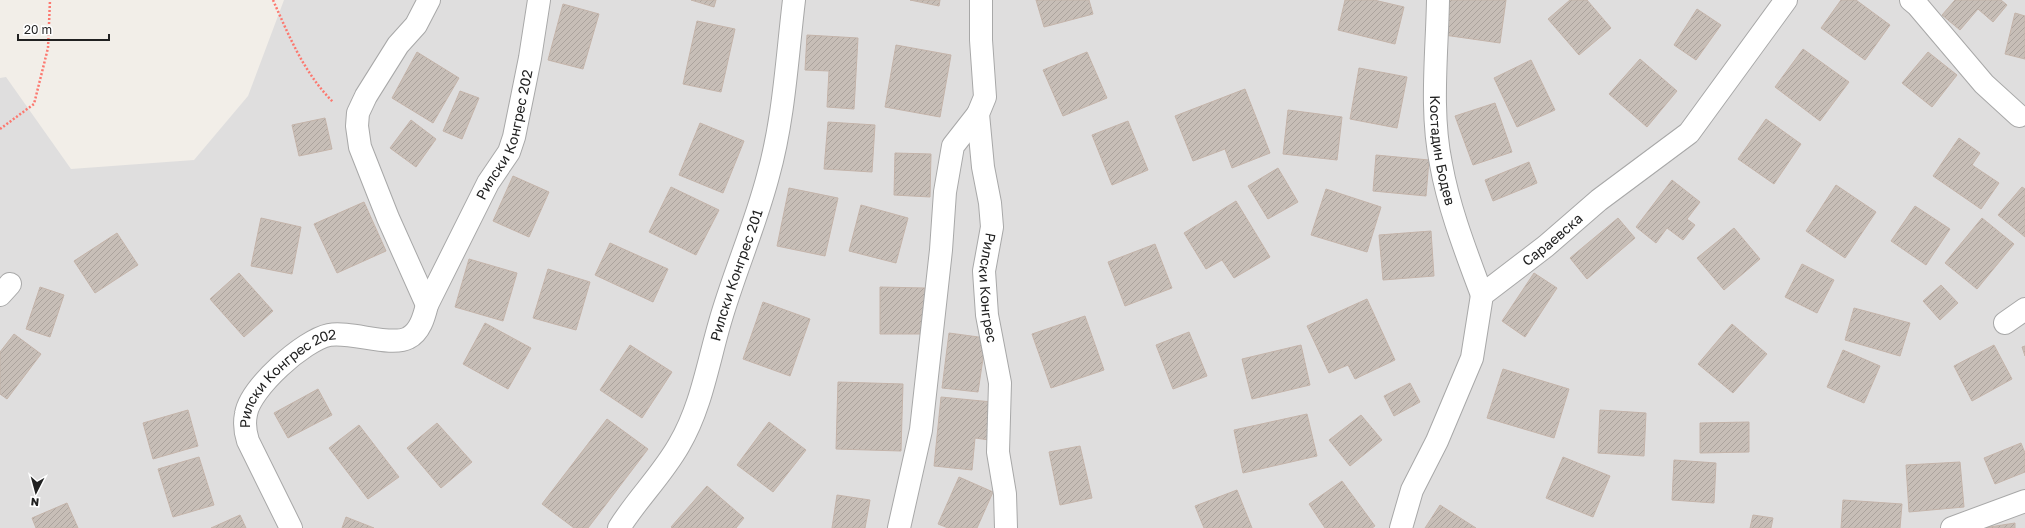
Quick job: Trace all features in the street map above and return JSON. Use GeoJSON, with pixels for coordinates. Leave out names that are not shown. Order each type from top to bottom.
{"type":"FeatureCollection","features":[{"type":"Feature","properties":{"kind":"street"},"geometry":{"type":"LineString","coordinates":[[427,305],[388,218],[360,147],[357,126],[358,114],[366,96],[398,45],[416,25],[428,0]]}},
{"type":"Feature","properties":{"kind":"street","name":"Рилски Конгрес 202"},"geometry":{"type":"LineString","coordinates":[[291,528],[248,441],[244,429],[246,413],[253,396],[299,350],[329,335],[364,336],[399,341],[409,338],[420,326],[427,305],[488,183],[509,152],[514,138],[530,58],[539,0]]}},
{"type":"Feature","properties":{"kind":"street","name":"Рилски Конгрес 201"},"geometry":{"type":"LineString","coordinates":[[619,528],[631,509],[679,445],[698,402],[720,320],[758,213],[775,151],[794,0]]}},
{"type":"Feature","properties":{"kind":"street","name":"Рилски Конгрес"},"geometry":{"type":"LineString","coordinates":[[981,0],[981,40],[985,97],[978,114],[983,167],[990,203],[992,227],[984,271],[986,315],[1000,382],[998,452],[1005,494],[1006,528]]}},
{"type":"Feature","properties":{"kind":"street","name":"Костадин Бодев"},"geometry":{"type":"LineString","coordinates":[[1438,0],[1435,58],[1437,135],[1440,164],[1459,233],[1482,295]]}},
{"type":"Feature","properties":{"kind":"street","name":"Сараевска"},"geometry":{"type":"LineString","coordinates":[[1482,295],[1546,246],[1598,200],[1689,133],[1786,0]]}},
{"type":"Feature","properties":{"kind":"street"},"geometry":{"type":"LineString","coordinates":[[1911,0],[1917,5],[1984,84],[2020,116]]}},
{"type":"Feature","properties":{"kind":"street"},"geometry":{"type":"LineString","coordinates":[[899,528],[921,430],[941,250],[945,192],[953,146],[978,114]]}},
{"type":"Feature","properties":{"kind":"street"},"geometry":{"type":"LineString","coordinates":[[1401,528],[1412,490],[1437,441],[1472,358],[1482,295]]}},
{"type":"Feature","properties":{"kind":"street"},"geometry":{"type":"LineString","coordinates":[[2005,323],[2025,309]]}},
{"type":"Feature","properties":{"kind":"street"},"geometry":{"type":"LineString","coordinates":[[1952,528],[2025,501]]}},
{"type":"Feature","properties":{"kind":"path"},"geometry":{"type":"LineString","coordinates":[[0,129],[34,104],[48,48],[50,0]]}},
{"type":"Feature","properties":{"kind":"path"},"geometry":{"type":"LineString","coordinates":[[273,0],[300,58],[326,95],[357,126]]}},
{"type":"Feature","properties":{"kind":"shaded area"},"geometry":{"type":"Polygon","coordinates":[[[284,0],[2025,0],[2025,528],[0,528],[0,78],[6,77],[71,169],[194,160],[248,96],[284,0]]]}},
{"type":"Feature","properties":{"kind":"building"},"geometry":{"type":"Polygon","coordinates":[[[691,0],[716,0],[714,7],[691,0]]]}},
{"type":"Feature","properties":{"kind":"building"},"geometry":{"type":"Polygon","coordinates":[[[910,0],[940,0],[939,6],[910,0]]]}},
{"type":"Feature","properties":{"kind":"building"},"geometry":{"type":"Polygon","coordinates":[[[1036,0],[1089,0],[1093,14],[1044,27],[1036,0]]]}},
{"type":"Feature","properties":{"kind":"building"},"geometry":{"type":"Polygon","coordinates":[[[1345,0],[1374,0],[1404,7],[1395,44],[1338,30],[1345,0]]]}},
{"type":"Feature","properties":{"kind":"building"},"geometry":{"type":"Polygon","coordinates":[[[1449,0],[1506,0],[1500,43],[1444,35],[1449,0]]]}},
{"type":"Feature","properties":{"kind":"building"},"geometry":{"type":"Polygon","coordinates":[[[1570,0],[1587,0],[1611,28],[1579,55],[1548,19],[1570,0]]]}},
{"type":"Feature","properties":{"kind":"building"},"geometry":{"type":"Polygon","coordinates":[[[1841,0],[1856,0],[1890,25],[1865,60],[1821,28],[1841,0]]]}},
{"type":"Feature","properties":{"kind":"building"},"geometry":{"type":"Polygon","coordinates":[[[1955,0],[2001,0],[2007,5],[1993,22],[1978,9],[1960,30],[1942,15],[1955,0]]]}},
{"type":"Feature","properties":{"kind":"building"},"geometry":{"type":"Polygon","coordinates":[[[563,4],[599,14],[583,69],[548,60],[563,4]]]}},
{"type":"Feature","properties":{"kind":"building"},"geometry":{"type":"Polygon","coordinates":[[[1697,9],[1721,25],[1696,60],[1674,45],[1697,9]]]}},
{"type":"Feature","properties":{"kind":"building"},"geometry":{"type":"Polygon","coordinates":[[[2015,13],[2025,16],[2025,59],[2005,54],[2015,13]]]}},
{"type":"Feature","properties":{"kind":"building"},"geometry":{"type":"Polygon","coordinates":[[[697,21],[735,29],[721,92],[683,84],[697,21]]]}},
{"type":"Feature","properties":{"kind":"building"},"geometry":{"type":"Polygon","coordinates":[[[807,35],[858,38],[854,109],[827,107],[829,71],[805,70],[807,35]]]}},
{"type":"Feature","properties":{"kind":"building"},"geometry":{"type":"Polygon","coordinates":[[[896,45],[951,55],[940,117],[885,107],[896,45]]]}},
{"type":"Feature","properties":{"kind":"building"},"geometry":{"type":"Polygon","coordinates":[[[1803,49],[1849,82],[1820,121],[1775,87],[1803,49]]]}},
{"type":"Feature","properties":{"kind":"building"},"geometry":{"type":"Polygon","coordinates":[[[417,52],[459,78],[433,123],[392,98],[417,52]]]}},
{"type":"Feature","properties":{"kind":"building"},"geometry":{"type":"Polygon","coordinates":[[[1087,52],[1107,98],[1063,116],[1043,70],[1087,52]]]}},
{"type":"Feature","properties":{"kind":"building"},"geometry":{"type":"Polygon","coordinates":[[[1928,52],[1957,75],[1932,107],[1902,83],[1928,52]]]}},
{"type":"Feature","properties":{"kind":"building"},"geometry":{"type":"Polygon","coordinates":[[[1640,59],[1677,91],[1647,127],[1609,94],[1640,59]]]}},
{"type":"Feature","properties":{"kind":"building"},"geometry":{"type":"Polygon","coordinates":[[[1531,60],[1555,110],[1517,127],[1494,78],[1531,60]]]}},
{"type":"Feature","properties":{"kind":"building"},"geometry":{"type":"Polygon","coordinates":[[[1359,68],[1407,77],[1397,128],[1350,119],[1359,68]]]}},
{"type":"Feature","properties":{"kind":"building"},"geometry":{"type":"Polygon","coordinates":[[[1245,89],[1270,153],[1232,168],[1225,149],[1193,161],[1175,116],[1245,89]]]}},
{"type":"Feature","properties":{"kind":"building"},"geometry":{"type":"Polygon","coordinates":[[[460,91],[479,98],[462,139],[443,131],[460,91]]]}},
{"type":"Feature","properties":{"kind":"building"},"geometry":{"type":"Polygon","coordinates":[[[1495,103],[1512,152],[1473,165],[1455,116],[1495,103]]]}},
{"type":"Feature","properties":{"kind":"building"},"geometry":{"type":"Polygon","coordinates":[[[1288,110],[1342,117],[1337,160],[1283,154],[1288,110]]]}},
{"type":"Feature","properties":{"kind":"building"},"geometry":{"type":"Polygon","coordinates":[[[325,118],[332,149],[299,156],[292,125],[325,118]]]}},
{"type":"Feature","properties":{"kind":"building"},"geometry":{"type":"Polygon","coordinates":[[[1766,119],[1801,144],[1774,184],[1738,159],[1766,119]]]}},
{"type":"Feature","properties":{"kind":"building"},"geometry":{"type":"Polygon","coordinates":[[[411,120],[436,139],[416,167],[390,148],[411,120]]]}},
{"type":"Feature","properties":{"kind":"building"},"geometry":{"type":"Polygon","coordinates":[[[1128,121],[1148,170],[1112,185],[1092,135],[1128,121]]]}},
{"type":"Feature","properties":{"kind":"building"},"geometry":{"type":"Polygon","coordinates":[[[828,122],[875,125],[872,172],[824,169],[828,122]]]}},
{"type":"Feature","properties":{"kind":"building"},"geometry":{"type":"Polygon","coordinates":[[[700,123],[744,141],[723,193],[679,175],[700,123]]]}},
{"type":"Feature","properties":{"kind":"building"},"geometry":{"type":"Polygon","coordinates":[[[1959,138],[1980,153],[1972,165],[1999,183],[1981,209],[1933,176],[1959,138]]]}},
{"type":"Feature","properties":{"kind":"building"},"geometry":{"type":"Polygon","coordinates":[[[895,153],[931,154],[930,197],[894,195],[895,153]]]}},
{"type":"Feature","properties":{"kind":"building"},"geometry":{"type":"Polygon","coordinates":[[[1376,155],[1429,160],[1426,196],[1373,191],[1376,155]]]}},
{"type":"Feature","properties":{"kind":"building"},"geometry":{"type":"Polygon","coordinates":[[[1529,162],[1537,183],[1493,201],[1485,180],[1529,162]]]}},
{"type":"Feature","properties":{"kind":"building"},"geometry":{"type":"Polygon","coordinates":[[[1278,168],[1298,202],[1268,219],[1248,186],[1278,168]]]}},
{"type":"Feature","properties":{"kind":"building"},"geometry":{"type":"Polygon","coordinates":[[[513,176],[549,192],[529,237],[493,221],[513,176]]]}},
{"type":"Feature","properties":{"kind":"building"},"geometry":{"type":"Polygon","coordinates":[[[1672,180],[1700,202],[1687,219],[1695,225],[1683,240],[1667,228],[1656,243],[1636,227],[1672,180]]]}},
{"type":"Feature","properties":{"kind":"building"},"geometry":{"type":"Polygon","coordinates":[[[1836,185],[1876,212],[1845,258],[1806,231],[1836,185]]]}},
{"type":"Feature","properties":{"kind":"building"},"geometry":{"type":"Polygon","coordinates":[[[671,187],[719,210],[696,255],[649,232],[671,187]]]}},
{"type":"Feature","properties":{"kind":"building"},"geometry":{"type":"Polygon","coordinates":[[[2022,187],[2025,189],[2025,237],[1998,215],[2022,187]]]}},
{"type":"Feature","properties":{"kind":"building"},"geometry":{"type":"Polygon","coordinates":[[[789,188],[838,198],[825,256],[777,246],[789,188]]]}},
{"type":"Feature","properties":{"kind":"building"},"geometry":{"type":"Polygon","coordinates":[[[1326,189],[1381,207],[1367,252],[1311,235],[1326,189]]]}},
{"type":"Feature","properties":{"kind":"building"},"geometry":{"type":"Polygon","coordinates":[[[1236,201],[1270,257],[1234,278],[1222,260],[1206,269],[1184,233],[1236,201]]]}},
{"type":"Feature","properties":{"kind":"building"},"geometry":{"type":"Polygon","coordinates":[[[364,202],[386,251],[337,273],[314,224],[364,202]]]}},
{"type":"Feature","properties":{"kind":"building"},"geometry":{"type":"Polygon","coordinates":[[[861,205],[908,218],[896,263],[849,251],[861,205]]]}},
{"type":"Feature","properties":{"kind":"building"},"geometry":{"type":"Polygon","coordinates":[[[1915,206],[1950,229],[1926,265],[1891,241],[1915,206]]]}},
{"type":"Feature","properties":{"kind":"building"},"geometry":{"type":"Polygon","coordinates":[[[261,218],[301,227],[292,274],[251,266],[261,218]]]}},
{"type":"Feature","properties":{"kind":"building"},"geometry":{"type":"Polygon","coordinates":[[[1618,218],[1635,238],[1587,279],[1570,258],[1618,218]]]}},
{"type":"Feature","properties":{"kind":"building"},"geometry":{"type":"Polygon","coordinates":[[[1982,218],[2014,244],[1977,289],[1945,263],[1982,218]]]}},
{"type":"Feature","properties":{"kind":"building"},"geometry":{"type":"Polygon","coordinates":[[[1734,228],[1760,259],[1724,290],[1697,258],[1734,228]]]}},
{"type":"Feature","properties":{"kind":"building"},"geometry":{"type":"Polygon","coordinates":[[[1431,231],[1434,276],[1383,280],[1379,235],[1431,231]]]}},
{"type":"Feature","properties":{"kind":"building"},"geometry":{"type":"Polygon","coordinates":[[[117,233],[138,265],[95,293],[74,261],[117,233]]]}},
{"type":"Feature","properties":{"kind":"building"},"geometry":{"type":"Polygon","coordinates":[[[610,243],[668,269],[653,302],[595,275],[610,243]]]}},
{"type":"Feature","properties":{"kind":"building"},"geometry":{"type":"Polygon","coordinates":[[[1155,244],[1172,288],[1125,306],[1108,262],[1155,244]]]}},
{"type":"Feature","properties":{"kind":"building"},"geometry":{"type":"Polygon","coordinates":[[[469,259],[517,273],[503,321],[455,307],[469,259]]]}},
{"type":"Feature","properties":{"kind":"building"},"geometry":{"type":"Polygon","coordinates":[[[1802,264],[1834,280],[1817,313],[1785,297],[1802,264]]]}},
{"type":"Feature","properties":{"kind":"building"},"geometry":{"type":"Polygon","coordinates":[[[548,269],[590,282],[576,330],[533,318],[548,269]]]}},
{"type":"Feature","properties":{"kind":"building"},"geometry":{"type":"Polygon","coordinates":[[[239,273],[273,311],[244,337],[210,299],[239,273]]]}},
{"type":"Feature","properties":{"kind":"building"},"geometry":{"type":"Polygon","coordinates":[[[1534,273],[1557,288],[1525,337],[1502,321],[1534,273]]]}},
{"type":"Feature","properties":{"kind":"building"},"geometry":{"type":"Polygon","coordinates":[[[1941,285],[1958,303],[1940,320],[1923,301],[1941,285]]]}},
{"type":"Feature","properties":{"kind":"building"},"geometry":{"type":"Polygon","coordinates":[[[40,287],[64,295],[50,337],[26,329],[40,287]]]}},
{"type":"Feature","properties":{"kind":"building"},"geometry":{"type":"Polygon","coordinates":[[[880,287],[925,288],[925,334],[880,334],[880,287]]]}},
{"type":"Feature","properties":{"kind":"building"},"geometry":{"type":"Polygon","coordinates":[[[1367,299],[1395,360],[1355,379],[1348,365],[1329,373],[1307,326],[1367,299]]]}},
{"type":"Feature","properties":{"kind":"building"},"geometry":{"type":"Polygon","coordinates":[[[763,302],[810,319],[790,376],[743,359],[763,302]]]}},
{"type":"Feature","properties":{"kind":"building"},"geometry":{"type":"Polygon","coordinates":[[[1854,308],[1910,323],[1900,356],[1845,340],[1854,308]]]}},
{"type":"Feature","properties":{"kind":"building"},"geometry":{"type":"Polygon","coordinates":[[[1085,316],[1104,370],[1051,388],[1032,334],[1085,316]]]}},
{"type":"Feature","properties":{"kind":"building"},"geometry":{"type":"Polygon","coordinates":[[[485,323],[531,348],[508,389],[463,364],[485,323]]]}},
{"type":"Feature","properties":{"kind":"building"},"geometry":{"type":"Polygon","coordinates":[[[1732,324],[1767,354],[1733,393],[1698,364],[1732,324]]]}},
{"type":"Feature","properties":{"kind":"building"},"geometry":{"type":"Polygon","coordinates":[[[1189,332],[1207,376],[1173,389],[1156,345],[1189,332]]]}},
{"type":"Feature","properties":{"kind":"building"},"geometry":{"type":"Polygon","coordinates":[[[949,333],[986,338],[978,392],[942,388],[949,333]]]}},
{"type":"Feature","properties":{"kind":"building"},"geometry":{"type":"Polygon","coordinates":[[[14,334],[41,354],[7,399],[0,394],[0,352],[14,334]]]}},
{"type":"Feature","properties":{"kind":"building"},"geometry":{"type":"Polygon","coordinates":[[[630,345],[672,372],[642,418],[600,390],[630,345]]]}},
{"type":"Feature","properties":{"kind":"building"},"geometry":{"type":"Polygon","coordinates":[[[1301,345],[1310,385],[1252,399],[1242,359],[1301,345]]]}},
{"type":"Feature","properties":{"kind":"building"},"geometry":{"type":"Polygon","coordinates":[[[1994,345],[2012,379],[1972,401],[1954,366],[1994,345]]]}},
{"type":"Feature","properties":{"kind":"building"},"geometry":{"type":"Polygon","coordinates":[[[2025,346],[2025,356],[2022,347],[2025,346]]]}},
{"type":"Feature","properties":{"kind":"building"},"geometry":{"type":"Polygon","coordinates":[[[1843,350],[1880,366],[1864,403],[1827,387],[1843,350]]]}},
{"type":"Feature","properties":{"kind":"building"},"geometry":{"type":"Polygon","coordinates":[[[1503,369],[1569,389],[1554,438],[1487,418],[1503,369]]]}},
{"type":"Feature","properties":{"kind":"building"},"geometry":{"type":"Polygon","coordinates":[[[838,382],[903,384],[901,451],[836,449],[838,382]]]}},
{"type":"Feature","properties":{"kind":"building"},"geometry":{"type":"Polygon","coordinates":[[[1410,383],[1420,402],[1394,416],[1384,396],[1410,383]]]}},
{"type":"Feature","properties":{"kind":"building"},"geometry":{"type":"Polygon","coordinates":[[[318,389],[332,415],[288,438],[274,413],[318,389]]]}},
{"type":"Feature","properties":{"kind":"building"},"geometry":{"type":"Polygon","coordinates":[[[941,397],[992,402],[989,440],[975,438],[972,470],[934,466],[941,397]]]}},
{"type":"Feature","properties":{"kind":"building"},"geometry":{"type":"Polygon","coordinates":[[[188,410],[198,446],[153,459],[143,423],[188,410]]]}},
{"type":"Feature","properties":{"kind":"building"},"geometry":{"type":"Polygon","coordinates":[[[1600,410],[1646,413],[1644,456],[1598,453],[1600,410]]]}},
{"type":"Feature","properties":{"kind":"building"},"geometry":{"type":"Polygon","coordinates":[[[1307,414],[1317,456],[1243,473],[1234,430],[1307,414]]]}},
{"type":"Feature","properties":{"kind":"building"},"geometry":{"type":"Polygon","coordinates":[[[1361,415],[1382,440],[1350,466],[1329,440],[1361,415]]]}},
{"type":"Feature","properties":{"kind":"building"},"geometry":{"type":"Polygon","coordinates":[[[607,419],[648,449],[588,528],[574,528],[542,504],[607,419]]]}},
{"type":"Feature","properties":{"kind":"building"},"geometry":{"type":"Polygon","coordinates":[[[769,422],[806,450],[773,492],[737,465],[769,422]]]}},
{"type":"Feature","properties":{"kind":"building"},"geometry":{"type":"Polygon","coordinates":[[[1749,422],[1749,452],[1700,453],[1700,423],[1749,422]]]}},
{"type":"Feature","properties":{"kind":"building"},"geometry":{"type":"Polygon","coordinates":[[[437,423],[472,462],[441,488],[407,448],[437,423]]]}},
{"type":"Feature","properties":{"kind":"building"},"geometry":{"type":"Polygon","coordinates":[[[359,425],[399,477],[368,499],[329,448],[359,425]]]}},
{"type":"Feature","properties":{"kind":"building"},"geometry":{"type":"Polygon","coordinates":[[[2021,443],[2025,453],[2025,472],[1995,484],[1984,458],[2021,443]]]}},
{"type":"Feature","properties":{"kind":"building"},"geometry":{"type":"Polygon","coordinates":[[[1080,446],[1092,498],[1060,505],[1049,452],[1080,446]]]}},
{"type":"Feature","properties":{"kind":"building"},"geometry":{"type":"Polygon","coordinates":[[[199,457],[214,505],[173,517],[158,469],[199,457]]]}},
{"type":"Feature","properties":{"kind":"building"},"geometry":{"type":"Polygon","coordinates":[[[1563,457],[1610,476],[1593,517],[1546,498],[1563,457]]]}},
{"type":"Feature","properties":{"kind":"building"},"geometry":{"type":"Polygon","coordinates":[[[1674,460],[1716,463],[1714,503],[1672,500],[1674,460]]]}},
{"type":"Feature","properties":{"kind":"building"},"geometry":{"type":"Polygon","coordinates":[[[1960,462],[1964,507],[1909,512],[1906,465],[1960,462]]]}},
{"type":"Feature","properties":{"kind":"building"},"geometry":{"type":"Polygon","coordinates":[[[959,477],[993,492],[977,528],[948,528],[938,524],[959,477]]]}},
{"type":"Feature","properties":{"kind":"building"},"geometry":{"type":"Polygon","coordinates":[[[1342,481],[1375,526],[1372,528],[1325,528],[1309,504],[1342,481]]]}},
{"type":"Feature","properties":{"kind":"building"},"geometry":{"type":"Polygon","coordinates":[[[707,486],[744,518],[736,528],[672,528],[671,527],[707,486]]]}},
{"type":"Feature","properties":{"kind":"building"},"geometry":{"type":"Polygon","coordinates":[[[1237,490],[1252,528],[1204,528],[1195,506],[1237,490]]]}},
{"type":"Feature","properties":{"kind":"building"},"geometry":{"type":"Polygon","coordinates":[[[837,495],[870,500],[865,528],[832,528],[837,495]]]}},
{"type":"Feature","properties":{"kind":"building"},"geometry":{"type":"Polygon","coordinates":[[[1843,500],[1902,504],[1900,528],[1841,528],[1843,500]]]}},
{"type":"Feature","properties":{"kind":"building"},"geometry":{"type":"Polygon","coordinates":[[[67,503],[78,528],[36,528],[32,518],[67,503]]]}},
{"type":"Feature","properties":{"kind":"building"},"geometry":{"type":"Polygon","coordinates":[[[1440,505],[1476,528],[1425,528],[1440,505]]]}},
{"type":"Feature","properties":{"kind":"building"},"geometry":{"type":"Polygon","coordinates":[[[240,515],[246,528],[211,528],[240,515]]]}},
{"type":"Feature","properties":{"kind":"building"},"geometry":{"type":"Polygon","coordinates":[[[1753,515],[1773,518],[1771,528],[1750,528],[1753,515]]]}},
{"type":"Feature","properties":{"kind":"building"},"geometry":{"type":"Polygon","coordinates":[[[346,517],[374,528],[342,528],[346,517]]]}},
{"type":"Feature","properties":{"kind":"building"},"geometry":{"type":"Polygon","coordinates":[[[2015,523],[2015,528],[1983,528],[2015,523]]]}}]}
